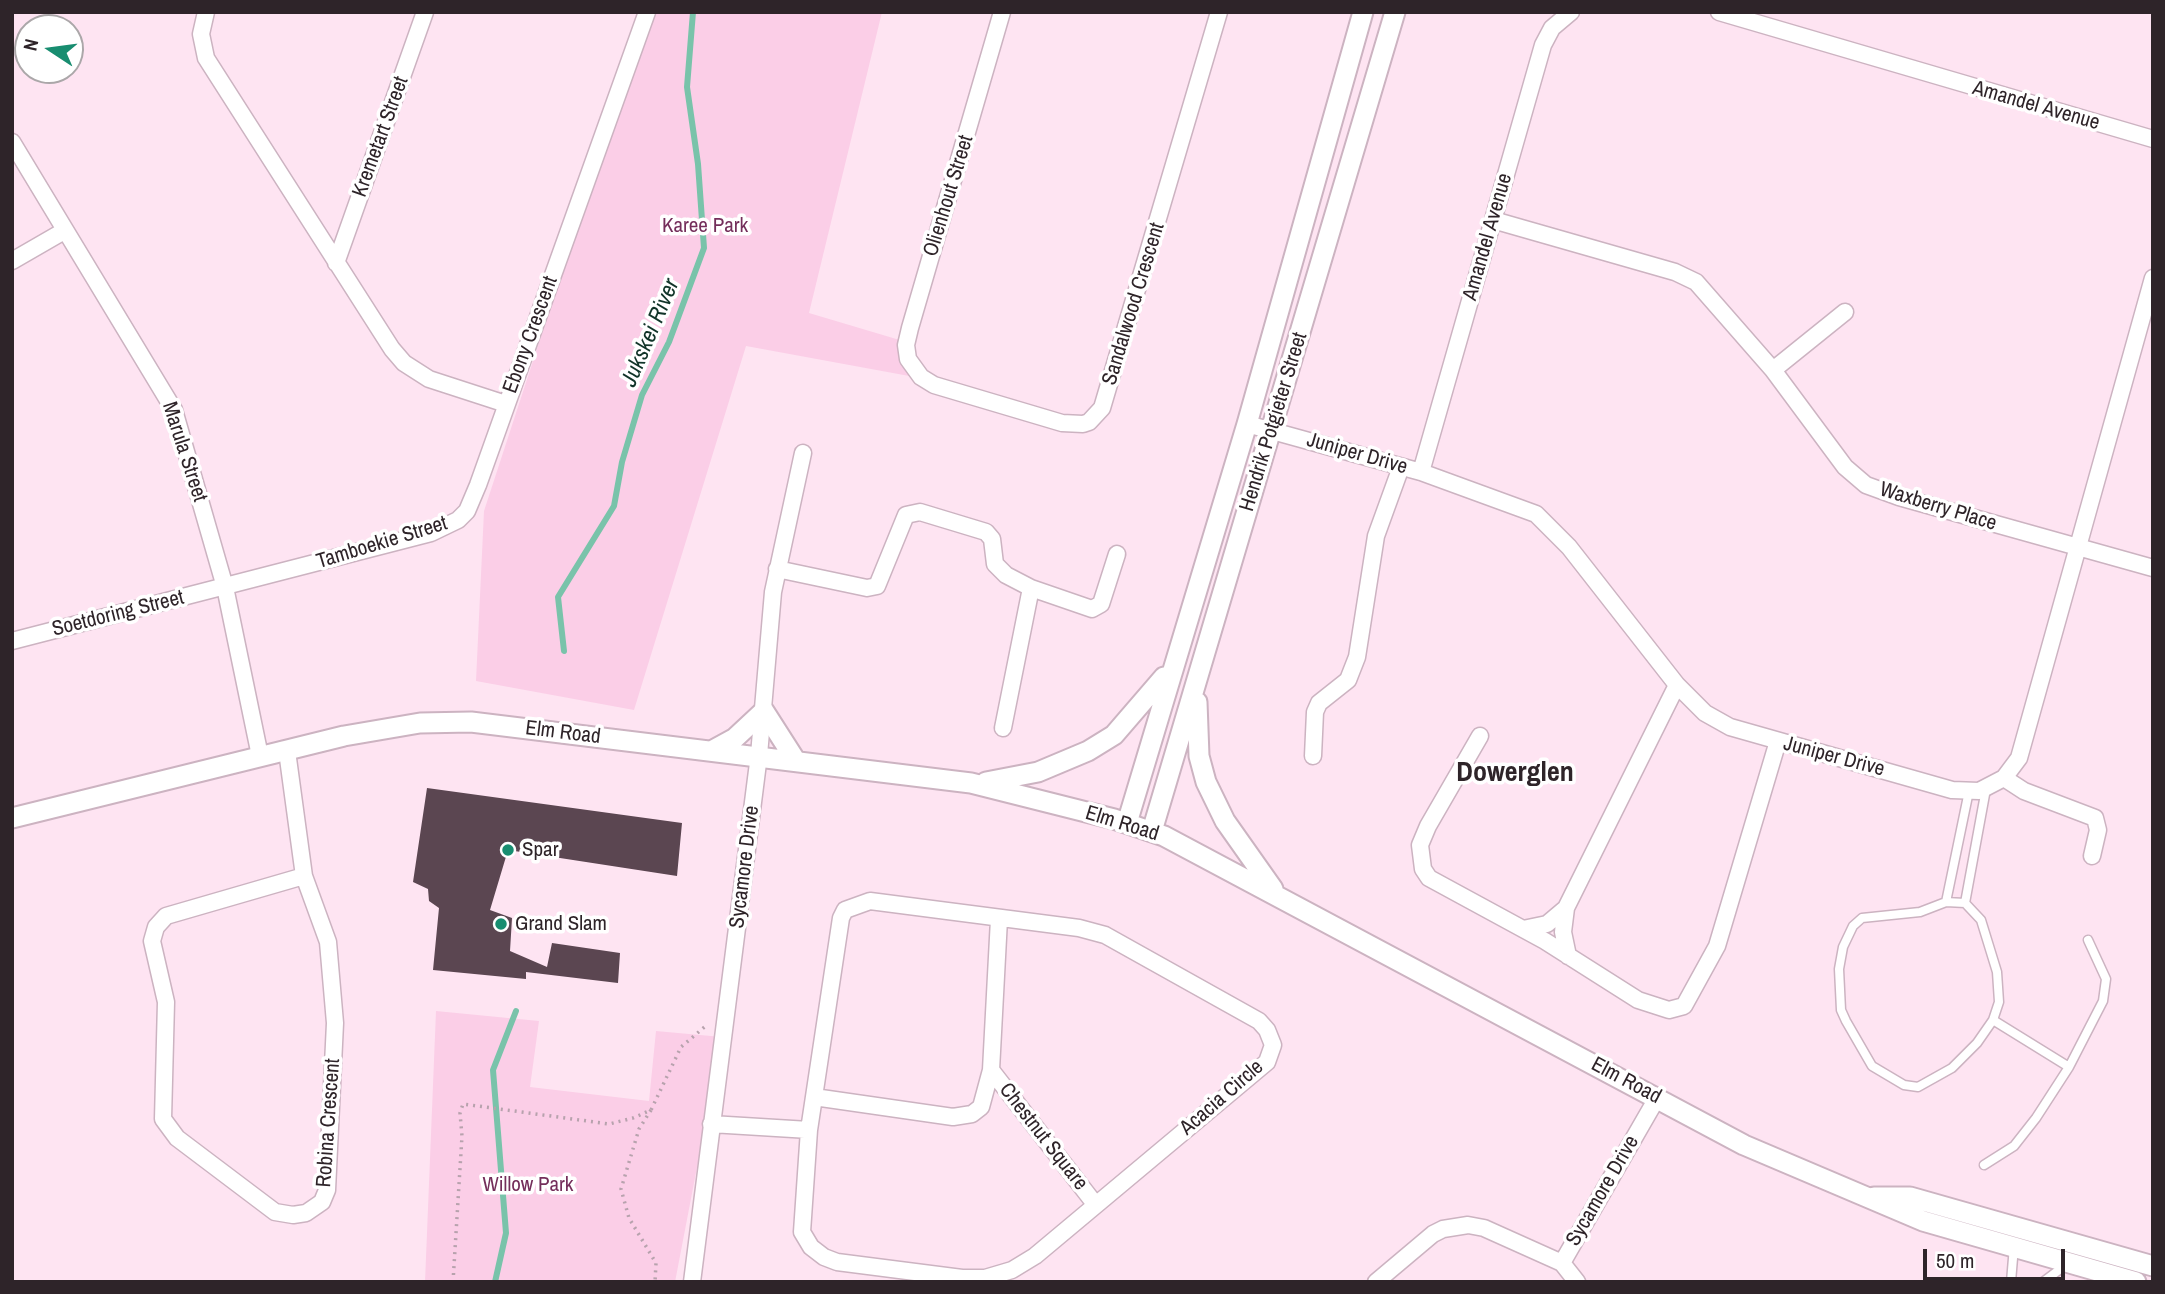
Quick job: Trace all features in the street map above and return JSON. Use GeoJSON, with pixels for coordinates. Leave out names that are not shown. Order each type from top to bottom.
{"type":"FeatureCollection","features":[{"type":"Feature","properties":{"kind":"street","name":"Ebony Crescent"},"geometry":{"type":"LineString","coordinates":[[206,12],[201,34],[206,58],[404,363],[429,379],[506,404],[647,12]]}},
{"type":"Feature","properties":{"kind":"street","name":"Kremetart Street"},"geometry":{"type":"LineString","coordinates":[[336,262],[425,12]]}},
{"type":"Feature","properties":{"kind":"street","name":"Olienhout Street"},"geometry":{"type":"LineString","coordinates":[[921,377],[908,359],[907,338],[1002,12]]}},
{"type":"Feature","properties":{"kind":"street","name":"Sandalwood Crescent"},"geometry":{"type":"LineString","coordinates":[[921,377],[958,393],[1062,423],[1083,424],[1096,416],[1102,408],[1149,256],[1219,12]]}},
{"type":"Feature","properties":{"kind":"street","name":"Hendrik Potgieter Street"},"geometry":{"type":"LineString","coordinates":[[1127,823],[1247,424],[1363,12]]}},
{"type":"Feature","properties":{"kind":"street","name":"Hendrik Potgieter Street"},"geometry":{"type":"LineString","coordinates":[[1152,831],[1395,12]]}},
{"type":"Feature","properties":{"kind":"street","name":"Amandel Avenue"},"geometry":{"type":"LineString","coordinates":[[1421,472],[1543,44],[1552,28],[1571,12]]}},
{"type":"Feature","properties":{"kind":"street","name":"Amandel Avenue"},"geometry":{"type":"LineString","coordinates":[[1719,12],[2153,139]]}},
{"type":"Feature","properties":{"kind":"street","name":"Marula Street"},"geometry":{"type":"LineString","coordinates":[[12,142],[170,403],[225,587],[260,757]]}},
{"type":"Feature","properties":{"kind":"street","name":"Waxberry Place"},"geometry":{"type":"LineString","coordinates":[[1493,220],[1675,272],[1696,282],[1773,370],[1845,467],[1866,485],[1889,495],[2153,568]]}},
{"type":"Feature","properties":{"kind":"street"},"geometry":{"type":"LineString","coordinates":[[12,261],[64,231]]}},
{"type":"Feature","properties":{"kind":"street","name":"Juniper Drive"},"geometry":{"type":"LineString","coordinates":[[1247,424],[1421,472],[1516,505],[1544,521],[1569,547],[1677,685],[1715,719],[1778,741],[1969,791],[1986,789],[2004,778],[2019,758],[2153,278]]}},
{"type":"Feature","properties":{"kind":"street"},"geometry":{"type":"LineString","coordinates":[[1773,370],[1845,312]]}},
{"type":"Feature","properties":{"kind":"street","name":"Tamboekie Street"},"geometry":{"type":"LineString","coordinates":[[225,587],[452,525],[467,511],[506,404]]}},
{"type":"Feature","properties":{"kind":"street","name":"Sycamore Drive"},"geometry":{"type":"LineString","coordinates":[[692,1282],[759,755],[777,569],[803,453]]}},
{"type":"Feature","properties":{"kind":"street"},"geometry":{"type":"LineString","coordinates":[[1313,756],[1315,712],[1319,703],[1348,680],[1357,657],[1376,537],[1401,467]]}},
{"type":"Feature","properties":{"kind":"street"},"geometry":{"type":"LineString","coordinates":[[777,569],[867,588],[877,586],[900,526],[906,515],[914,511],[986,532],[992,539],[995,564],[999,569],[1031,588],[1088,609],[1099,607],[1117,554]]}},
{"type":"Feature","properties":{"kind":"street","name":"Soetdoring Street"},"geometry":{"type":"LineString","coordinates":[[12,641],[225,587]]}},
{"type":"Feature","properties":{"kind":"street"},"geometry":{"type":"LineString","coordinates":[[1003,728],[1031,588]]}},
{"type":"Feature","properties":{"kind":"street"},"geometry":{"type":"LineString","coordinates":[[1201,659],[1196,730],[1206,782],[1225,821],[1274,892]]}},
{"type":"Feature","properties":{"kind":"street"},"geometry":{"type":"LineString","coordinates":[[971,783],[1038,772],[1088,751],[1114,734],[1132,716],[1173,664]]}},
{"type":"Feature","properties":{"kind":"street"},"geometry":{"type":"LineString","coordinates":[[1568,956],[1563,933],[1566,908],[1677,685]]}},
{"type":"Feature","properties":{"kind":"street"},"geometry":{"type":"LineString","coordinates":[[713,750],[735,738],[764,711],[796,761]]}},
{"type":"Feature","properties":{"kind":"street","name":"Elm Road"},"geometry":{"type":"LineString","coordinates":[[12,818],[344,736],[420,723],[471,722],[759,755],[971,783],[1152,831],[1274,892],[1744,1145],[1866,1196],[1910,1197],[2016,1238],[2153,1266]]}},
{"type":"Feature","properties":{"kind":"street"},"geometry":{"type":"LineString","coordinates":[[1480,736],[1428,826],[1420,845],[1423,869],[1429,878],[1523,929],[1655,1008],[1669,1010],[1684,1006],[1717,946],[1778,741]]}},
{"type":"Feature","properties":{"kind":"street","name":"Robina Crescent"},"geometry":{"type":"LineString","coordinates":[[287,751],[304,876],[328,942],[335,1023],[327,1190],[322,1202],[306,1213],[293,1215],[275,1212],[177,1138],[163,1119],[166,1002],[152,941],[156,927],[166,916],[304,876]]}},
{"type":"Feature","properties":{"kind":"street"},"geometry":{"type":"LineString","coordinates":[[2004,778],[2024,791],[2095,818],[2098,830],[2092,856]]}},
{"type":"Feature","properties":{"kind":"street","name":"Acacia Circle"},"geometry":{"type":"LineString","coordinates":[[870,901],[1079,928],[1105,935],[1259,1021],[1267,1030],[1273,1045],[1267,1062],[1035,1256],[1012,1270],[985,1278],[836,1262],[811,1247],[802,1232],[814,1097],[836,942],[845,910],[870,901]]}},
{"type":"Feature","properties":{"kind":"street"},"geometry":{"type":"LineString","coordinates":[[1523,929],[1547,924],[1566,908]]}},
{"type":"Feature","properties":{"kind":"street","name":"Chestnut Square"},"geometry":{"type":"LineString","coordinates":[[814,1097],[953,1117],[972,1114],[981,1107],[991,1070],[999,919]]}},
{"type":"Feature","properties":{"kind":"street","name":"Chestnut Square"},"geometry":{"type":"LineString","coordinates":[[991,1070],[1095,1204]]}},
{"type":"Feature","properties":{"kind":"street","name":"Sycamore Drive"},"geometry":{"type":"LineString","coordinates":[[1577,1282],[1562,1262],[1657,1098]]}},
{"type":"Feature","properties":{"kind":"street"},"geometry":{"type":"LineString","coordinates":[[711,1124],[809,1130]]}},
{"type":"Feature","properties":{"kind":"street"},"geometry":{"type":"LineString","coordinates":[[1376,1282],[1433,1234],[1454,1226],[1484,1228],[1562,1262]]}},
{"type":"Feature","properties":{"kind":"street"},"geometry":{"type":"LineString","coordinates":[[2016,1238],[2069,1262],[2125,1280]]}},
{"type":"Feature","properties":{"kind":"lane"},"geometry":{"type":"LineString","coordinates":[[1965,903],[1986,789]]}},
{"type":"Feature","properties":{"kind":"lane"},"geometry":{"type":"LineString","coordinates":[[1946,902],[1969,791]]}},
{"type":"Feature","properties":{"kind":"lane"},"geometry":{"type":"LineString","coordinates":[[1946,902],[1965,903],[1980,920],[1997,972],[1998,1002],[1993,1020],[1977,1043],[1952,1068],[1918,1087],[1904,1085],[1872,1066],[1857,1045],[1841,1010],[1839,969],[1843,947],[1853,926],[1862,918],[1920,912],[1946,902]]}},
{"type":"Feature","properties":{"kind":"lane"},"geometry":{"type":"LineString","coordinates":[[1984,1165],[2014,1146],[2069,1067],[2103,1001],[2106,979],[2088,940]]}},
{"type":"Feature","properties":{"kind":"lane"},"geometry":{"type":"LineString","coordinates":[[1993,1020],[2069,1067]]}},
{"type":"Feature","properties":{"kind":"lane"},"geometry":{"type":"LineString","coordinates":[[2011,1282],[2016,1238]]}},
{"type":"Feature","properties":{"kind":"lane"},"geometry":{"type":"LineString","coordinates":[[2043,1282],[2069,1262]]}},
{"type":"Feature","properties":{"kind":"path"},"geometry":{"type":"LineString","coordinates":[[655,1282],[656,1263],[629,1218],[621,1189],[639,1129],[681,1047],[705,1024],[724,1024]]}},
{"type":"Feature","properties":{"kind":"path"},"geometry":{"type":"LineString","coordinates":[[453,1282],[462,1136],[460,1113],[463,1104],[609,1124],[651,1110]]}},
{"type":"Feature","properties":{"kind":"green space","name":"Karee Park"},"geometry":{"type":"Polygon","coordinates":[[[647,12],[882,12],[809,313],[903,341],[920,378],[746,346],[634,710],[476,681],[484,511],[647,12]]]}},
{"type":"Feature","properties":{"kind":"green space","name":"Willow Park"},"geometry":{"type":"Polygon","coordinates":[[[436,1011],[539,1021],[530,1087],[649,1101],[656,1031],[722,1037],[675,1282],[425,1282],[436,1011]]]}},
{"type":"Feature","properties":{"kind":"building"},"geometry":{"type":"Polygon","coordinates":[[[427,788],[682,823],[677,876],[508,850],[490,910],[512,918],[510,951],[547,967],[552,943],[620,953],[618,983],[526,972],[526,979],[433,970],[439,908],[429,901],[428,889],[413,882],[427,788]]]}},
{"type":"Feature","properties":{"kind":"waterway","name":"Jukskei River"},"geometry":{"type":"LineString","coordinates":[[564,651],[558,597],[614,506],[622,462],[642,395],[669,342],[704,248],[698,164],[687,87],[693,12]]}},
{"type":"Feature","properties":{"kind":"waterway","name":"Jukskei River"},"geometry":{"type":"LineString","coordinates":[[495,1282],[506,1233],[493,1070],[516,1011]]}},
{"type":"Feature","properties":{"kind":"place","name":"Spar"},"geometry":{"type":"Point","coordinates":[508,850]}},
{"type":"Feature","properties":{"kind":"place","name":"Grand Slam"},"geometry":{"type":"Point","coordinates":[501,924]}},
{"type":"Feature","properties":{"kind":"district","name":"Dowerglen"},"geometry":{"type":"Point","coordinates":[1515,773]}}]}
